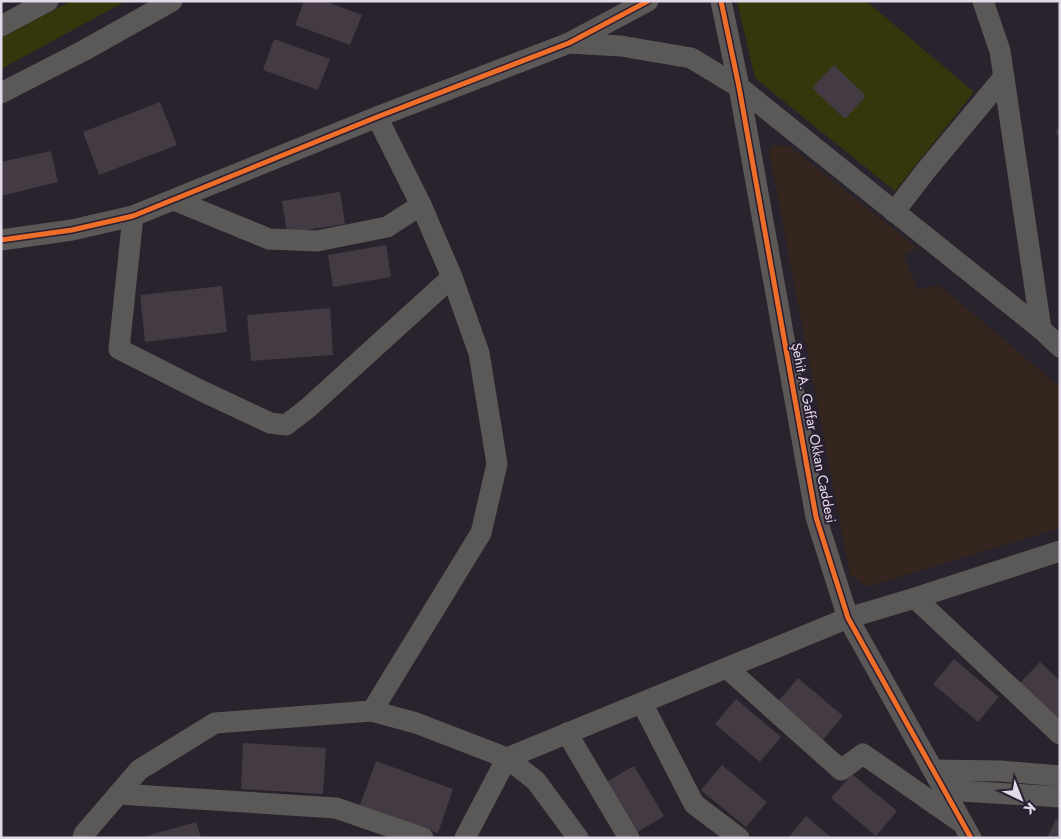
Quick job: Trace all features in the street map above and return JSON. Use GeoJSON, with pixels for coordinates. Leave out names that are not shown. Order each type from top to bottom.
{"type":"FeatureCollection","features":[{"type":"Feature","properties":{"kind":"street"},"geometry":{"type":"LineString","coordinates":[[1,26],[48,1]]}},
{"type":"Feature","properties":{"kind":"street"},"geometry":{"type":"LineString","coordinates":[[1,93],[84,52],[172,1]]}},
{"type":"Feature","properties":{"kind":"street"},"geometry":{"type":"LineString","coordinates":[[1,240],[72,230],[133,216],[377,117],[569,43],[648,1]]}},
{"type":"Feature","properties":{"kind":"street","name":"Şehit A. Gaffar Okkan Caddesi"},"geometry":{"type":"LineString","coordinates":[[721,1],[740,87],[816,517],[848,618],[968,831]]}},
{"type":"Feature","properties":{"kind":"street"},"geometry":{"type":"LineString","coordinates":[[983,1],[1000,51],[1041,329]]}},
{"type":"Feature","properties":{"kind":"street"},"geometry":{"type":"LineString","coordinates":[[569,43],[621,46],[691,58],[740,87],[1041,329],[1060,347]]}},
{"type":"Feature","properties":{"kind":"street"},"geometry":{"type":"LineString","coordinates":[[894,212],[1004,77]]}},
{"type":"Feature","properties":{"kind":"street"},"geometry":{"type":"LineString","coordinates":[[372,711],[481,533],[497,464],[479,353],[452,277],[421,205],[377,117]]}},
{"type":"Feature","properties":{"kind":"street"},"geometry":{"type":"LineString","coordinates":[[174,200],[269,239],[317,241],[388,227],[421,205]]}},
{"type":"Feature","properties":{"kind":"street"},"geometry":{"type":"LineString","coordinates":[[133,216],[118,349],[202,392],[270,423],[286,425],[308,408],[452,277]]}},
{"type":"Feature","properties":{"kind":"street"},"geometry":{"type":"LineString","coordinates":[[465,838],[506,758],[848,618],[1060,551]]}},
{"type":"Feature","properties":{"kind":"street"},"geometry":{"type":"LineString","coordinates":[[915,598],[1060,734]]}},
{"type":"Feature","properties":{"kind":"street"},"geometry":{"type":"LineString","coordinates":[[727,668],[841,770],[863,754],[968,831]]}},
{"type":"Feature","properties":{"kind":"street"},"geometry":{"type":"LineString","coordinates":[[642,703],[694,804],[739,838]]}},
{"type":"Feature","properties":{"kind":"street"},"geometry":{"type":"LineString","coordinates":[[83,838],[84,834],[139,770],[215,723],[372,711],[416,723],[506,758],[536,781],[578,838]]}},
{"type":"Feature","properties":{"kind":"street"},"geometry":{"type":"LineString","coordinates":[[567,733],[629,838]]}},
{"type":"Feature","properties":{"kind":"street"},"geometry":{"type":"LineString","coordinates":[[933,770],[1001,771],[1060,776]]}},
{"type":"Feature","properties":{"kind":"street"},"geometry":{"type":"LineString","coordinates":[[944,790],[1060,797]]}},
{"type":"Feature","properties":{"kind":"street"},"geometry":{"type":"LineString","coordinates":[[119,794],[336,808],[423,838]]}},
{"type":"Feature","properties":{"kind":"shaded area"},"geometry":{"type":"Polygon","coordinates":[[[773,145],[789,146],[917,248],[904,255],[918,290],[939,285],[1060,387],[1060,528],[867,587],[850,574],[769,152],[773,145]]]}},
{"type":"Feature","properties":{"kind":"green space"},"geometry":{"type":"Polygon","coordinates":[[[71,1],[126,1],[1,69],[1,38],[71,1]]]}},
{"type":"Feature","properties":{"kind":"green space"},"geometry":{"type":"Polygon","coordinates":[[[737,1],[866,1],[974,92],[895,191],[755,78],[737,1]]]}},
{"type":"Feature","properties":{"kind":"building"},"geometry":{"type":"Polygon","coordinates":[[[304,1],[325,1],[362,15],[350,45],[295,25],[304,1]]]}},
{"type":"Feature","properties":{"kind":"building"},"geometry":{"type":"Polygon","coordinates":[[[274,39],[330,59],[318,90],[263,70],[274,39]]]}},
{"type":"Feature","properties":{"kind":"building"},"geometry":{"type":"Polygon","coordinates":[[[834,65],[866,96],[845,119],[812,88],[834,65]]]}},
{"type":"Feature","properties":{"kind":"building"},"geometry":{"type":"Polygon","coordinates":[[[160,102],[177,145],[99,175],[83,132],[160,102]]]}},
{"type":"Feature","properties":{"kind":"building"},"geometry":{"type":"Polygon","coordinates":[[[1060,129],[1060,141],[1059,141],[1056,130],[1060,129]]]}},
{"type":"Feature","properties":{"kind":"building"},"geometry":{"type":"Polygon","coordinates":[[[51,151],[58,182],[1,196],[1,162],[51,151]]]}},
{"type":"Feature","properties":{"kind":"building"},"geometry":{"type":"Polygon","coordinates":[[[340,192],[345,224],[287,233],[282,201],[340,192]]]}},
{"type":"Feature","properties":{"kind":"building"},"geometry":{"type":"Polygon","coordinates":[[[386,245],[391,277],[333,287],[328,255],[386,245]]]}},
{"type":"Feature","properties":{"kind":"building"},"geometry":{"type":"Polygon","coordinates":[[[222,286],[227,332],[145,342],[140,295],[222,286]]]}},
{"type":"Feature","properties":{"kind":"building"},"geometry":{"type":"Polygon","coordinates":[[[330,308],[333,355],[251,361],[247,315],[330,308]]]}},
{"type":"Feature","properties":{"kind":"building"},"geometry":{"type":"Polygon","coordinates":[[[954,659],[999,697],[978,722],[933,684],[954,659]]]}},
{"type":"Feature","properties":{"kind":"building"},"geometry":{"type":"Polygon","coordinates":[[[1040,662],[1060,681],[1060,726],[1018,685],[1040,662]]]}},
{"type":"Feature","properties":{"kind":"building"},"geometry":{"type":"Polygon","coordinates":[[[798,678],[843,716],[822,741],[777,703],[798,678]]]}},
{"type":"Feature","properties":{"kind":"building"},"geometry":{"type":"Polygon","coordinates":[[[736,699],[781,737],[760,762],[715,724],[736,699]]]}},
{"type":"Feature","properties":{"kind":"building"},"geometry":{"type":"Polygon","coordinates":[[[243,743],[326,748],[323,794],[241,789],[243,743]]]}},
{"type":"Feature","properties":{"kind":"building"},"geometry":{"type":"Polygon","coordinates":[[[376,761],[453,789],[438,833],[360,805],[376,761]]]}},
{"type":"Feature","properties":{"kind":"building"},"geometry":{"type":"Polygon","coordinates":[[[722,765],[767,802],[746,827],[701,790],[722,765]]]}},
{"type":"Feature","properties":{"kind":"building"},"geometry":{"type":"Polygon","coordinates":[[[634,766],[664,816],[636,833],[606,782],[634,766]]]}},
{"type":"Feature","properties":{"kind":"building"},"geometry":{"type":"Polygon","coordinates":[[[852,774],[897,811],[876,836],[831,798],[852,774]]]}},
{"type":"Feature","properties":{"kind":"building"},"geometry":{"type":"Polygon","coordinates":[[[806,816],[832,838],[788,838],[806,816]]]}},
{"type":"Feature","properties":{"kind":"building"},"geometry":{"type":"Polygon","coordinates":[[[1056,819],[1060,821],[1060,838],[1047,838],[1056,819]]]}},
{"type":"Feature","properties":{"kind":"building"},"geometry":{"type":"Polygon","coordinates":[[[196,822],[201,838],[143,837],[196,822]]]}},
{"type":"Feature","properties":{"kind":"cycle path"},"geometry":{"type":"LineString","coordinates":[[1,240],[72,230],[133,216],[377,117],[569,43],[648,1]]}},
{"type":"Feature","properties":{"kind":"cycle path"},"geometry":{"type":"LineString","coordinates":[[721,1],[739,87],[816,517],[848,618],[971,838]]}}]}
